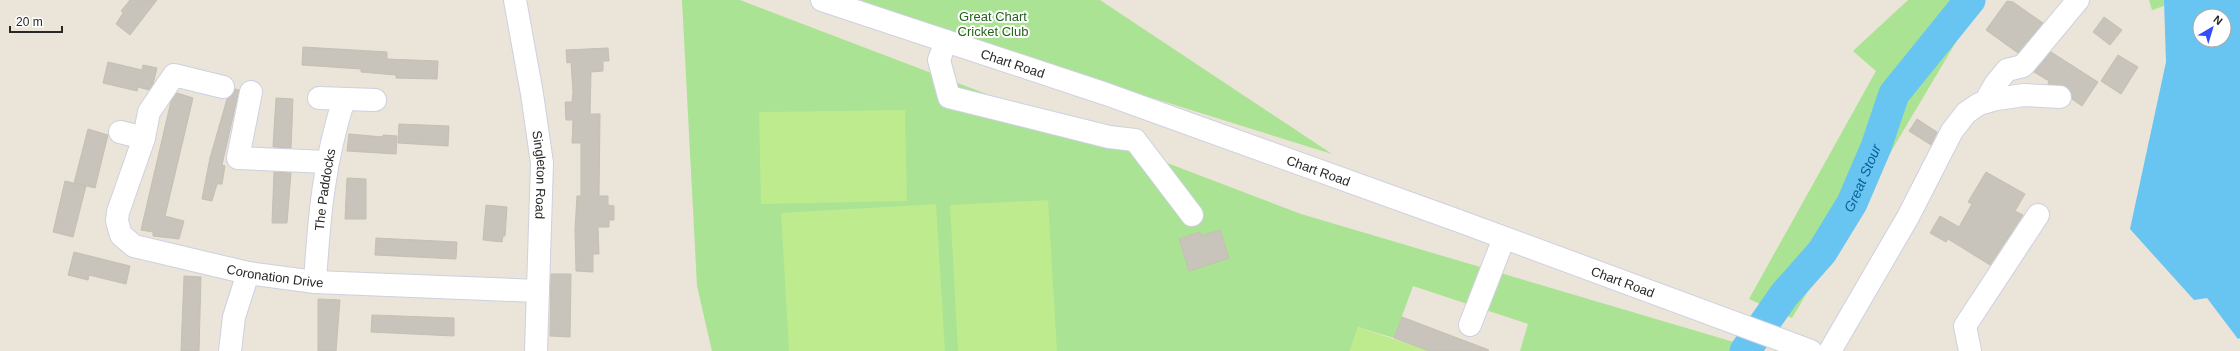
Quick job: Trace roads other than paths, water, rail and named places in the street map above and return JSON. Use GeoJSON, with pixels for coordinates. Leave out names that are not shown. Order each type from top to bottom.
{"type":"FeatureCollection","features":[{"type":"Feature","properties":{"kind":"street","name":"Singleton Road"},"geometry":{"type":"LineString","coordinates":[[515,0],[532,94],[542,163],[536,351]]}},
{"type":"Feature","properties":{"kind":"street","name":"Chart Road"},"geometry":{"type":"LineString","coordinates":[[822,0],[1106,94],[1504,238],[1810,351]]}},
{"type":"Feature","properties":{"kind":"street"},"geometry":{"type":"LineString","coordinates":[[1986,102],[1996,83],[2007,70],[2023,66],[2078,0]]}},
{"type":"Feature","properties":{"kind":"street"},"geometry":{"type":"LineString","coordinates":[[946,41],[939,60],[949,96],[1109,137],[1135,140],[1192,215]]}},
{"type":"Feature","properties":{"kind":"street","name":"Coronation Drive"},"geometry":{"type":"LineString","coordinates":[[223,87],[174,75],[149,112],[144,138],[118,212],[117,220],[121,235],[134,246],[248,273],[315,282],[538,291]]}},
{"type":"Feature","properties":{"kind":"street"},"geometry":{"type":"LineString","coordinates":[[251,92],[238,158],[327,162]]}},
{"type":"Feature","properties":{"kind":"street"},"geometry":{"type":"LineString","coordinates":[[1830,351],[1908,217],[1952,131],[1966,113],[1979,104],[2024,95],[2060,97]]}},
{"type":"Feature","properties":{"kind":"street"},"geometry":{"type":"LineString","coordinates":[[319,98],[375,100]]}},
{"type":"Feature","properties":{"kind":"street","name":"The Paddocks"},"geometry":{"type":"LineString","coordinates":[[315,282],[319,211],[333,134],[344,99]]}},
{"type":"Feature","properties":{"kind":"street"},"geometry":{"type":"LineString","coordinates":[[120,132],[144,138]]}},
{"type":"Feature","properties":{"kind":"street"},"geometry":{"type":"LineString","coordinates":[[1970,351],[1965,326],[2038,215]]}},
{"type":"Feature","properties":{"kind":"street"},"geometry":{"type":"LineString","coordinates":[[1470,325],[1504,238]]}},
{"type":"Feature","properties":{"kind":"street"},"geometry":{"type":"LineString","coordinates":[[230,351],[234,317],[248,273]]}},
{"type":"Feature","properties":{"kind":"water"},"geometry":{"type":"Polygon","coordinates":[[[2164,0],[2240,0],[2240,338],[2238,339],[2207,298],[2194,300],[2130,229],[2166,62],[2164,0]]]}},
{"type":"Feature","properties":{"kind":"waterway","name":"Great Stour"},"geometry":{"type":"LineString","coordinates":[[1745,351],[1784,295],[1822,252],[1852,203],[1876,147],[1894,94],[1970,0]]}},
{"type":"Feature","properties":{"kind":"park label","name":"Great Chart Cricket Club"},"geometry":{"type":"Point","coordinates":[993,24]}}]}
